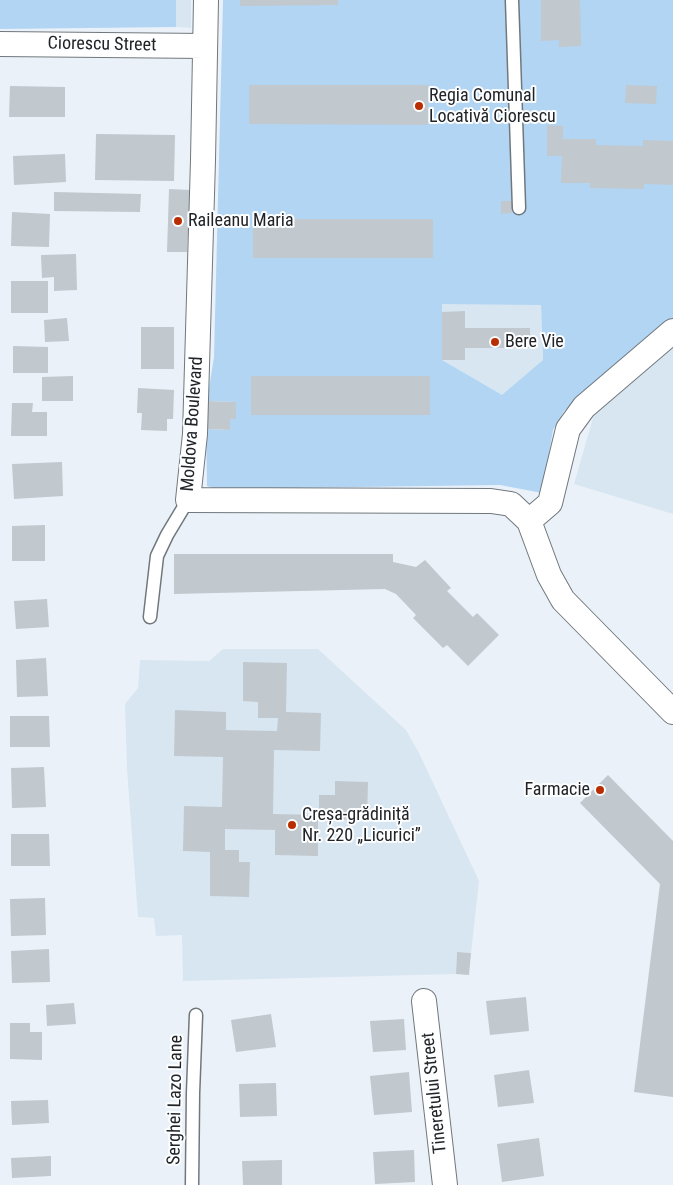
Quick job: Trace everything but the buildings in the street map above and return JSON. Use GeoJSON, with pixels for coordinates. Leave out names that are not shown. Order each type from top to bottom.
{"type":"FeatureCollection","features":[{"type":"Feature","properties":{"kind":"street","name":"Moldova Boulevard"},"geometry":{"type":"LineString","coordinates":[[206,0],[204,160],[196,424],[194,462],[188,500],[491,501],[511,504],[529,521],[549,575],[562,600],[673,712]]}},
{"type":"Feature","properties":{"kind":"street","name":"Ciorescu Street"},"geometry":{"type":"LineString","coordinates":[[0,44],[205,46]]}},
{"type":"Feature","properties":{"kind":"street"},"geometry":{"type":"LineString","coordinates":[[529,521],[550,503],[568,429],[584,407],[673,330]]}},
{"type":"Feature","properties":{"kind":"street","name":"Tineretului Street"},"geometry":{"type":"LineString","coordinates":[[424,1001],[445,1185]]}},
{"type":"Feature","properties":{"kind":"lane"},"geometry":{"type":"LineString","coordinates":[[512,0],[519,208]]}},
{"type":"Feature","properties":{"kind":"lane"},"geometry":{"type":"LineString","coordinates":[[150,617],[157,556],[188,500]]}},
{"type":"Feature","properties":{"kind":"lane","name":"Serghei Lazo Lane"},"geometry":{"type":"LineString","coordinates":[[192,1185],[196,1015]]}},
{"type":"Feature","properties":{"kind":"shaded area"},"geometry":{"type":"Polygon","coordinates":[[[0,0],[176,0],[176,27],[0,29],[0,0]]]}},
{"type":"Feature","properties":{"kind":"shaded area"},"geometry":{"type":"Polygon","coordinates":[[[176,0],[191,0],[191,28],[176,27],[176,0]]]}},
{"type":"Feature","properties":{"kind":"shaded area"},"geometry":{"type":"Polygon","coordinates":[[[223,0],[673,0],[673,318],[564,411],[553,430],[542,493],[500,485],[217,489],[207,486],[206,429],[229,430],[230,419],[236,418],[236,402],[207,401],[214,357],[223,0]],[[442,304],[442,360],[502,395],[543,360],[541,305],[442,304]]]}},
{"type":"Feature","properties":{"kind":"shaded area"},"geometry":{"type":"Polygon","coordinates":[[[442,304],[541,304],[543,360],[502,396],[442,360],[442,304]]]}},
{"type":"Feature","properties":{"kind":"shaded area"},"geometry":{"type":"Polygon","coordinates":[[[673,339],[673,514],[574,484],[597,404],[673,339]]]}},
{"type":"Feature","properties":{"kind":"shaded area","name":"Creșa-grădiniță Nr. 220 „Licurici”"},"geometry":{"type":"Polygon","coordinates":[[[223,649],[318,649],[406,730],[419,753],[479,881],[471,953],[457,952],[456,974],[183,981],[182,935],[156,936],[154,918],[138,917],[127,769],[125,704],[138,688],[140,660],[209,661],[223,649]]]}},
{"type":"Feature","properties":{"kind":"place","name":"Regia Comunal Locativă Ciorescu"},"geometry":{"type":"Point","coordinates":[419,106]}},
{"type":"Feature","properties":{"kind":"place","name":"Raileanu Maria"},"geometry":{"type":"Point","coordinates":[178,221]}},
{"type":"Feature","properties":{"kind":"place","name":"Bere Vie"},"geometry":{"type":"Point","coordinates":[495,342]}},
{"type":"Feature","properties":{"kind":"place","name":"Farmacie"},"geometry":{"type":"Point","coordinates":[600,790]}},
{"type":"Feature","properties":{"kind":"place","name":"Creșa-grădiniță Nr. 220 „Licurici”"},"geometry":{"type":"Point","coordinates":[292,825]}}]}
